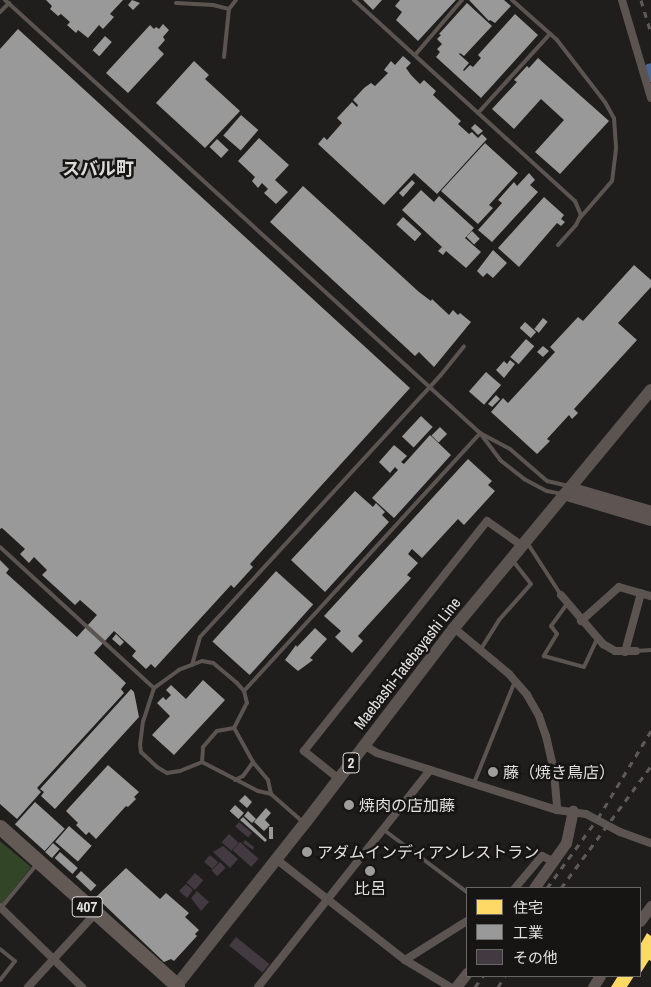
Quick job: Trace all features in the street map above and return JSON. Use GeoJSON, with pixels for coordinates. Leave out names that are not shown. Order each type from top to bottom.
{"type":"FeatureCollection","features":[{"type":"Feature","properties":{"kind":"highway","name":"407"},"geometry":{"type":"LineString","coordinates":[[0,828],[178,986]]}},
{"type":"Feature","properties":{"kind":"main road","name":"Maebashi-Tatebayashi Line"},"geometry":{"type":"LineString","coordinates":[[178,986],[454,628],[566,490],[651,390]]}},
{"type":"Feature","properties":{"kind":"main road"},"geometry":{"type":"LineString","coordinates":[[566,490],[651,511]]}},
{"type":"Feature","properties":{"kind":"main road"},"geometry":{"type":"LineString","coordinates":[[566,490],[651,520]]}},
{"type":"Feature","properties":{"kind":"main road"},"geometry":{"type":"LineString","coordinates":[[535,887],[566,843],[573,811]]}},
{"type":"Feature","properties":{"kind":"main road"},"geometry":{"type":"LineString","coordinates":[[641,920],[651,906]]}},
{"type":"Feature","properties":{"kind":"main road"},"geometry":{"type":"LineString","coordinates":[[456,987],[466,974]]}},
{"type":"Feature","properties":{"kind":"street"},"geometry":{"type":"LineString","coordinates":[[622,0],[651,98]]}},
{"type":"Feature","properties":{"kind":"street"},"geometry":{"type":"LineString","coordinates":[[339,779],[304,751],[487,521],[523,543]]}},
{"type":"Feature","properties":{"kind":"street"},"geometry":{"type":"LineString","coordinates":[[581,621],[619,587],[651,596]]}},
{"type":"Feature","properties":{"kind":"street"},"geometry":{"type":"LineString","coordinates":[[625,652],[641,593]]}},
{"type":"Feature","properties":{"kind":"street"},"geometry":{"type":"LineString","coordinates":[[561,595],[597,639],[610,648],[625,652],[636,651]]}},
{"type":"Feature","properties":{"kind":"street"},"geometry":{"type":"LineString","coordinates":[[454,628],[481,649],[515,681],[539,716],[546,736],[554,772],[557,810]]}},
{"type":"Feature","properties":{"kind":"street"},"geometry":{"type":"LineString","coordinates":[[364,745],[377,753],[557,810],[586,814],[620,832],[651,843]]}},
{"type":"Feature","properties":{"kind":"street"},"geometry":{"type":"LineString","coordinates":[[258,987],[430,770]]}},
{"type":"Feature","properties":{"kind":"street"},"geometry":{"type":"LineString","coordinates":[[516,887],[542,856],[554,862]]}},
{"type":"Feature","properties":{"kind":"street"},"geometry":{"type":"LineString","coordinates":[[276,859],[405,960],[450,987]]}},
{"type":"Feature","properties":{"kind":"street"},"geometry":{"type":"LineString","coordinates":[[1,910],[82,987]]}},
{"type":"Feature","properties":{"kind":"street"},"geometry":{"type":"LineString","coordinates":[[28,987],[95,914]]}},
{"type":"Feature","properties":{"kind":"street"},"geometry":{"type":"LineString","coordinates":[[405,960],[466,922]]}},
{"type":"Feature","properties":{"kind":"lane"},"geometry":{"type":"LineString","coordinates":[[224,57],[229,9],[236,0]]}},
{"type":"Feature","properties":{"kind":"lane"},"geometry":{"type":"LineString","coordinates":[[354,0],[575,201],[580,208],[579,219]]}},
{"type":"Feature","properties":{"kind":"lane"},"geometry":{"type":"LineString","coordinates":[[414,55],[462,0]]}},
{"type":"Feature","properties":{"kind":"lane"},"geometry":{"type":"LineString","coordinates":[[512,0],[550,34],[605,102],[614,118],[616,149],[612,181],[558,245]]}},
{"type":"Feature","properties":{"kind":"lane"},"geometry":{"type":"LineString","coordinates":[[0,12],[7,2],[430,386],[480,433],[500,460],[524,479],[547,491],[566,490]]}},
{"type":"Feature","properties":{"kind":"lane"},"geometry":{"type":"LineString","coordinates":[[176,3],[213,4],[229,9]]}},
{"type":"Feature","properties":{"kind":"lane"},"geometry":{"type":"LineString","coordinates":[[478,113],[550,34]]}},
{"type":"Feature","properties":{"kind":"lane"},"geometry":{"type":"LineString","coordinates":[[192,665],[200,637],[430,386],[464,346]]}},
{"type":"Feature","properties":{"kind":"lane"},"geometry":{"type":"LineString","coordinates":[[480,433],[510,449],[547,481],[566,490]]}},
{"type":"Feature","properties":{"kind":"lane"},"geometry":{"type":"LineString","coordinates":[[244,691],[480,433]]}},
{"type":"Feature","properties":{"kind":"lane"},"geometry":{"type":"LineString","coordinates":[[523,543],[561,595]]}},
{"type":"Feature","properties":{"kind":"lane"},"geometry":{"type":"LineString","coordinates":[[0,547],[154,688]]}},
{"type":"Feature","properties":{"kind":"lane"},"geometry":{"type":"LineString","coordinates":[[481,649],[499,620],[530,584],[510,558]]}},
{"type":"Feature","properties":{"kind":"lane"},"geometry":{"type":"LineString","coordinates":[[567,604],[551,626],[557,634],[544,656],[584,667],[597,639]]}},
{"type":"Feature","properties":{"kind":"lane"},"geometry":{"type":"LineString","coordinates":[[636,651],[651,650]]}},
{"type":"Feature","properties":{"kind":"lane"},"geometry":{"type":"LineString","coordinates":[[202,762],[180,771],[166,773],[141,752],[140,744],[144,721],[154,688],[179,670],[202,660],[213,663],[244,691],[247,703],[234,728]]}},
{"type":"Feature","properties":{"kind":"lane"},"geometry":{"type":"LineString","coordinates":[[474,783],[515,681]]}},
{"type":"Feature","properties":{"kind":"lane"},"geometry":{"type":"LineString","coordinates":[[202,762],[203,747],[217,730],[234,728]]}},
{"type":"Feature","properties":{"kind":"lane"},"geometry":{"type":"LineString","coordinates":[[234,728],[253,762],[268,780],[271,794]]}},
{"type":"Feature","properties":{"kind":"lane"},"geometry":{"type":"LineString","coordinates":[[202,762],[258,791],[271,794],[305,823]]}},
{"type":"Feature","properties":{"kind":"lane"},"geometry":{"type":"LineString","coordinates":[[235,780],[243,776],[253,762]]}},
{"type":"Feature","properties":{"kind":"lane"},"geometry":{"type":"LineString","coordinates":[[384,830],[466,891]]}},
{"type":"Feature","properties":{"kind":"lane"},"geometry":{"type":"LineString","coordinates":[[1,910],[39,862]]}},
{"type":"Feature","properties":{"kind":"lane"},"geometry":{"type":"LineString","coordinates":[[0,949],[15,961],[0,980]]}},
{"type":"Feature","properties":{"kind":"green space"},"geometry":{"type":"Polygon","coordinates":[[[0,841],[31,867],[2,904],[0,902],[0,841]]]}},
{"type":"Feature","properties":{"kind":"building: 住宅"},"geometry":{"type":"Polygon","coordinates":[[[647,933],[651,936],[651,961],[649,960],[641,972],[641,943],[647,933]]]}},
{"type":"Feature","properties":{"kind":"building: 住宅"},"geometry":{"type":"Polygon","coordinates":[[[617,977],[633,977],[627,987],[611,987],[617,977]]]}},
{"type":"Feature","properties":{"kind":"building: 工業"},"geometry":{"type":"Polygon","coordinates":[[[46,0],[123,0],[110,14],[114,17],[103,29],[99,25],[88,38],[78,30],[76,33],[67,25],[70,22],[61,14],[58,16],[50,9],[52,6],[46,0]]]}},
{"type":"Feature","properties":{"kind":"building: 工業"},"geometry":{"type":"Polygon","coordinates":[[[132,0],[140,3],[133,10],[128,5],[132,0]]]}},
{"type":"Feature","properties":{"kind":"building: 工業"},"geometry":{"type":"Polygon","coordinates":[[[363,0],[382,0],[373,10],[363,0]]]}},
{"type":"Feature","properties":{"kind":"building: 工業"},"geometry":{"type":"Polygon","coordinates":[[[400,0],[456,0],[418,41],[396,20],[402,12],[395,6],[400,0]]]}},
{"type":"Feature","properties":{"kind":"building: 工業"},"geometry":{"type":"Polygon","coordinates":[[[469,0],[504,0],[511,6],[495,23],[489,21],[469,0]]]}},
{"type":"Feature","properties":{"kind":"building: 工業"},"geometry":{"type":"Polygon","coordinates":[[[467,3],[492,26],[464,56],[459,54],[469,63],[464,71],[470,65],[473,67],[481,58],[478,55],[515,14],[538,35],[481,98],[436,57],[440,52],[437,49],[442,44],[437,39],[441,35],[439,34],[467,3]]]}},
{"type":"Feature","properties":{"kind":"building: 工業"},"geometry":{"type":"Polygon","coordinates":[[[163,24],[169,30],[163,37],[165,40],[158,48],[164,54],[128,93],[106,73],[150,25],[154,29],[156,27],[159,29],[163,24]]]}},
{"type":"Feature","properties":{"kind":"building: 工業"},"geometry":{"type":"Polygon","coordinates":[[[18,29],[410,388],[250,564],[253,567],[234,588],[231,585],[155,668],[151,664],[146,669],[132,656],[136,651],[114,631],[94,653],[126,683],[121,689],[124,693],[37,788],[41,792],[17,819],[0,804],[0,560],[9,569],[6,573],[77,637],[97,615],[80,600],[75,605],[42,575],[47,570],[34,557],[29,563],[20,554],[25,549],[2,528],[0,529],[0,49],[18,29]]]}},
{"type":"Feature","properties":{"kind":"building: 工業"},"geometry":{"type":"Polygon","coordinates":[[[105,36],[112,42],[99,56],[93,50],[105,36]]]}},
{"type":"Feature","properties":{"kind":"building: 工業"},"geometry":{"type":"Polygon","coordinates":[[[403,56],[411,63],[406,68],[411,75],[420,84],[424,80],[436,91],[433,95],[461,121],[458,124],[469,134],[472,132],[478,138],[482,134],[487,139],[437,194],[414,173],[384,205],[318,144],[324,137],[327,140],[342,123],[337,118],[352,102],[357,107],[358,105],[353,100],[364,88],[371,83],[375,86],[388,73],[384,70],[391,61],[395,65],[403,56]]]}},
{"type":"Feature","properties":{"kind":"building: 工業"},"geometry":{"type":"Polygon","coordinates":[[[538,58],[609,121],[560,174],[535,152],[564,120],[541,99],[514,129],[492,109],[517,82],[514,80],[527,66],[529,68],[538,58]]]}},
{"type":"Feature","properties":{"kind":"building: 工業"},"geometry":{"type":"Polygon","coordinates":[[[194,61],[209,75],[205,79],[240,111],[205,148],[156,103],[194,61]]]}},
{"type":"Feature","properties":{"kind":"building: 工業"},"geometry":{"type":"Polygon","coordinates":[[[241,115],[258,130],[241,150],[223,135],[241,115]]]}},
{"type":"Feature","properties":{"kind":"building: 工業"},"geometry":{"type":"Polygon","coordinates":[[[475,124],[483,131],[478,135],[471,128],[475,124]]]}},
{"type":"Feature","properties":{"kind":"building: 工業"},"geometry":{"type":"Polygon","coordinates":[[[259,138],[289,165],[275,180],[288,192],[276,204],[264,193],[268,189],[262,183],[258,188],[252,181],[255,177],[238,161],[259,138]]]}},
{"type":"Feature","properties":{"kind":"building: 工業"},"geometry":{"type":"Polygon","coordinates":[[[217,139],[229,150],[221,158],[209,147],[217,139]]]}},
{"type":"Feature","properties":{"kind":"building: 工業"},"geometry":{"type":"Polygon","coordinates":[[[485,143],[518,173],[489,205],[493,208],[478,224],[441,191],[485,143]]]}},
{"type":"Feature","properties":{"kind":"building: 工業"},"geometry":{"type":"Polygon","coordinates":[[[529,173],[535,180],[530,185],[538,192],[492,242],[478,230],[502,203],[498,200],[514,182],[517,186],[529,173]]]}},
{"type":"Feature","properties":{"kind":"building: 工業"},"geometry":{"type":"Polygon","coordinates":[[[412,180],[415,183],[403,197],[399,193],[412,180]]]}},
{"type":"Feature","properties":{"kind":"building: 工業"},"geometry":{"type":"Polygon","coordinates":[[[303,186],[419,292],[431,301],[432,299],[449,315],[453,310],[471,322],[434,367],[419,352],[415,356],[270,222],[303,186]]]}},
{"type":"Feature","properties":{"kind":"building: 工業"},"geometry":{"type":"Polygon","coordinates":[[[421,190],[434,202],[439,196],[474,228],[465,238],[481,252],[466,268],[446,251],[443,255],[438,251],[442,247],[402,210],[421,190]]]}},
{"type":"Feature","properties":{"kind":"building: 工業"},"geometry":{"type":"Polygon","coordinates":[[[544,197],[564,215],[561,219],[565,222],[561,226],[557,223],[519,267],[498,248],[544,197]]]}},
{"type":"Feature","properties":{"kind":"building: 工業"},"geometry":{"type":"Polygon","coordinates":[[[403,217],[422,234],[415,241],[396,224],[403,217]]]}},
{"type":"Feature","properties":{"kind":"building: 工業"},"geometry":{"type":"Polygon","coordinates":[[[472,231],[480,239],[474,244],[466,237],[472,231]]]}},
{"type":"Feature","properties":{"kind":"building: 工業"},"geometry":{"type":"Polygon","coordinates":[[[493,250],[507,263],[493,278],[487,273],[483,277],[477,271],[493,250]]]}},
{"type":"Feature","properties":{"kind":"building: 工業"},"geometry":{"type":"Polygon","coordinates":[[[634,265],[651,280],[651,287],[618,323],[637,340],[574,409],[578,413],[572,419],[569,415],[547,439],[550,441],[537,454],[491,412],[503,398],[508,403],[555,352],[550,347],[578,317],[583,321],[634,265]]]}},
{"type":"Feature","properties":{"kind":"building: 工業"},"geometry":{"type":"Polygon","coordinates":[[[543,318],[548,322],[539,333],[534,329],[543,318]]]}},
{"type":"Feature","properties":{"kind":"building: 工業"},"geometry":{"type":"Polygon","coordinates":[[[525,322],[536,332],[531,338],[520,328],[525,322]]]}},
{"type":"Feature","properties":{"kind":"building: 工業"},"geometry":{"type":"Polygon","coordinates":[[[526,339],[534,346],[519,364],[510,357],[526,339]]]}},
{"type":"Feature","properties":{"kind":"building: 工業"},"geometry":{"type":"Polygon","coordinates":[[[543,346],[549,351],[543,357],[537,352],[543,346]]]}},
{"type":"Feature","properties":{"kind":"building: 工業"},"geometry":{"type":"Polygon","coordinates":[[[510,360],[515,364],[504,378],[496,370],[504,361],[507,364],[510,360]]]}},
{"type":"Feature","properties":{"kind":"building: 工業"},"geometry":{"type":"Polygon","coordinates":[[[486,372],[501,385],[484,405],[469,392],[486,372]]]}},
{"type":"Feature","properties":{"kind":"building: 工業"},"geometry":{"type":"Polygon","coordinates":[[[496,395],[500,399],[492,407],[488,404],[496,395]]]}},
{"type":"Feature","properties":{"kind":"building: 工業"},"geometry":{"type":"Polygon","coordinates":[[[421,416],[433,427],[414,447],[402,436],[421,416]]]}},
{"type":"Feature","properties":{"kind":"building: 工業"},"geometry":{"type":"Polygon","coordinates":[[[440,427],[447,434],[439,443],[432,435],[440,427]]]}},
{"type":"Feature","properties":{"kind":"building: 工業"},"geometry":{"type":"Polygon","coordinates":[[[430,435],[451,455],[394,518],[372,498],[398,470],[395,467],[390,473],[379,462],[394,445],[407,456],[401,462],[404,464],[430,435]]]}},
{"type":"Feature","properties":{"kind":"building: 工業"},"geometry":{"type":"Polygon","coordinates":[[[468,459],[492,481],[488,485],[495,491],[464,525],[458,519],[422,558],[412,549],[408,554],[418,563],[407,575],[411,578],[358,636],[363,641],[352,653],[335,637],[341,631],[324,616],[468,459]]]}},
{"type":"Feature","properties":{"kind":"building: 工業"},"geometry":{"type":"Polygon","coordinates":[[[355,491],[373,507],[376,503],[385,512],[382,515],[389,522],[325,592],[291,560],[355,491]]]}},
{"type":"Feature","properties":{"kind":"building: 工業"},"geometry":{"type":"Polygon","coordinates":[[[276,571],[313,604],[250,675],[212,642],[276,571]]]}},
{"type":"Feature","properties":{"kind":"building: 工業"},"geometry":{"type":"Polygon","coordinates":[[[315,628],[327,639],[310,658],[313,660],[298,671],[285,660],[296,645],[297,647],[315,628]]]}},
{"type":"Feature","properties":{"kind":"building: 工業"},"geometry":{"type":"Polygon","coordinates":[[[116,634],[124,642],[120,646],[112,639],[116,634]]]}},
{"type":"Feature","properties":{"kind":"building: 工業"},"geometry":{"type":"Polygon","coordinates":[[[203,680],[225,700],[174,755],[152,735],[170,716],[157,703],[163,697],[166,700],[171,695],[166,690],[171,685],[186,699],[203,680]]]}},
{"type":"Feature","properties":{"kind":"building: 工業"},"geometry":{"type":"Polygon","coordinates":[[[131,689],[134,692],[139,717],[55,809],[41,796],[44,792],[40,789],[131,689]]]}},
{"type":"Feature","properties":{"kind":"building: 工業"},"geometry":{"type":"Polygon","coordinates":[[[108,765],[139,792],[134,797],[136,799],[128,807],[126,806],[96,839],[89,832],[86,835],[76,825],[78,823],[66,811],[108,765]]]}},
{"type":"Feature","properties":{"kind":"building: 工業"},"geometry":{"type":"Polygon","coordinates":[[[245,795],[252,802],[247,808],[239,801],[245,795]]]}},
{"type":"Feature","properties":{"kind":"building: 工業"},"geometry":{"type":"Polygon","coordinates":[[[35,802],[65,829],[45,851],[15,824],[35,802]]]}},
{"type":"Feature","properties":{"kind":"building: 工業"},"geometry":{"type":"Polygon","coordinates":[[[235,805],[244,813],[239,819],[230,811],[235,805]]]}},
{"type":"Feature","properties":{"kind":"building: 工業"},"geometry":{"type":"Polygon","coordinates":[[[266,808],[271,813],[265,820],[270,825],[264,831],[254,822],[266,808]]]}},
{"type":"Feature","properties":{"kind":"building: 工業"},"geometry":{"type":"Polygon","coordinates":[[[248,811],[256,819],[252,823],[244,816],[248,811]]]}},
{"type":"Feature","properties":{"kind":"building: 工業"},"geometry":{"type":"Polygon","coordinates":[[[243,817],[267,840],[265,842],[240,820],[243,817]]]}},
{"type":"Feature","properties":{"kind":"building: 工業"},"geometry":{"type":"Polygon","coordinates":[[[69,826],[92,846],[78,862],[55,842],[69,826]]]}},
{"type":"Feature","properties":{"kind":"building: 工業"},"geometry":{"type":"Polygon","coordinates":[[[269,827],[273,827],[273,839],[269,839],[269,827]]]}},
{"type":"Feature","properties":{"kind":"building: 工業"},"geometry":{"type":"Polygon","coordinates":[[[53,843],[60,849],[52,858],[45,852],[53,843]]]}},
{"type":"Feature","properties":{"kind":"building: 工業"},"geometry":{"type":"Polygon","coordinates":[[[60,852],[78,868],[72,874],[55,858],[60,852]]]}},
{"type":"Feature","properties":{"kind":"building: 工業"},"geometry":{"type":"Polygon","coordinates":[[[126,868],[160,899],[166,893],[189,913],[185,917],[199,930],[195,934],[197,936],[174,961],[171,959],[164,962],[96,897],[126,868]]]}},
{"type":"Feature","properties":{"kind":"building: 工業"},"geometry":{"type":"Polygon","coordinates":[[[81,871],[96,885],[91,891],[76,877],[81,871]]]}},
{"type":"Feature","properties":{"kind":"building: その他"},"geometry":{"type":"Polygon","coordinates":[[[239,822],[252,833],[248,838],[235,827],[239,822]]]}},
{"type":"Feature","properties":{"kind":"building: その他"},"geometry":{"type":"Polygon","coordinates":[[[229,834],[239,843],[231,851],[222,842],[229,834]]]}},
{"type":"Feature","properties":{"kind":"building: その他"},"geometry":{"type":"Polygon","coordinates":[[[245,840],[254,847],[253,850],[243,843],[245,840]]]}},
{"type":"Feature","properties":{"kind":"building: その他"},"geometry":{"type":"Polygon","coordinates":[[[240,842],[259,859],[251,867],[233,850],[240,842]]]}},
{"type":"Feature","properties":{"kind":"building: その他"},"geometry":{"type":"Polygon","coordinates":[[[223,846],[238,859],[230,868],[213,852],[223,846]]]}},
{"type":"Feature","properties":{"kind":"building: その他"},"geometry":{"type":"Polygon","coordinates":[[[210,855],[218,862],[212,869],[204,862],[210,855]]]}},
{"type":"Feature","properties":{"kind":"building: その他"},"geometry":{"type":"Polygon","coordinates":[[[220,862],[226,868],[217,876],[212,870],[220,862]]]}},
{"type":"Feature","properties":{"kind":"building: その他"},"geometry":{"type":"Polygon","coordinates":[[[195,873],[203,880],[195,890],[186,883],[195,873]]]}},
{"type":"Feature","properties":{"kind":"building: その他"},"geometry":{"type":"Polygon","coordinates":[[[186,884],[193,890],[187,898],[179,891],[186,884]]]}},
{"type":"Feature","properties":{"kind":"building: その他"},"geometry":{"type":"Polygon","coordinates":[[[197,891],[209,902],[201,911],[191,898],[197,891]]]}},
{"type":"Feature","properties":{"kind":"building: その他"},"geometry":{"type":"Polygon","coordinates":[[[236,937],[269,964],[262,973],[229,946],[236,937]]]}},
{"type":"Feature","properties":{"kind":"railway"},"geometry":{"type":"LineString","coordinates":[[641,0],[651,33]]}},
{"type":"Feature","properties":{"kind":"railway"},"geometry":{"type":"LineString","coordinates":[[548,887],[598,818],[651,731]]}},
{"type":"Feature","properties":{"kind":"railway"},"geometry":{"type":"LineString","coordinates":[[562,887],[651,766]]}},
{"type":"Feature","properties":{"kind":"railway"},"geometry":{"type":"LineString","coordinates":[[475,987],[482,977]]}},
{"type":"Feature","properties":{"kind":"railway"},"geometry":{"type":"LineString","coordinates":[[498,987],[504,977]]}},
{"type":"Feature","properties":{"kind":"place","name":"藤（焼き鳥店）"},"geometry":{"type":"Point","coordinates":[493,772]}},
{"type":"Feature","properties":{"kind":"place","name":"焼肉の店加藤"},"geometry":{"type":"Point","coordinates":[349,805]}},
{"type":"Feature","properties":{"kind":"place","name":"アダムインディアンレストラン"},"geometry":{"type":"Point","coordinates":[307,852]}},
{"type":"Feature","properties":{"kind":"place","name":"比呂"},"geometry":{"type":"Point","coordinates":[370,871]}},
{"type":"Feature","properties":{"kind":"district","name":"スバル町"},"geometry":{"type":"Point","coordinates":[98,169]}}]}
